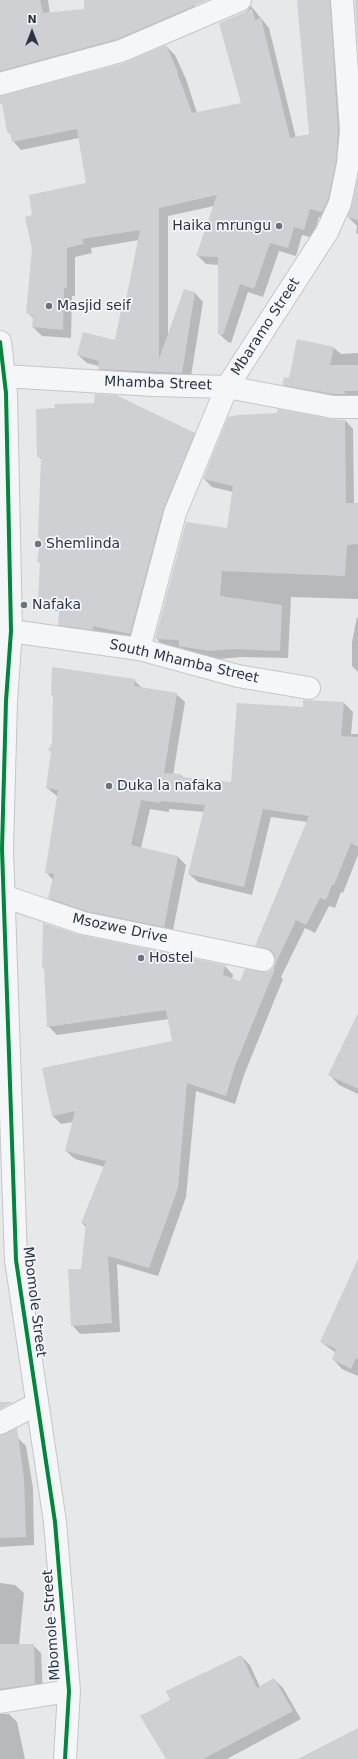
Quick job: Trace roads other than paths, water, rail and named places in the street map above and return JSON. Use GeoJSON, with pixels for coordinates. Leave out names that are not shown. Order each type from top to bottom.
{"type":"FeatureCollection","features":[{"type":"Feature","properties":{"kind":"street"},"geometry":{"type":"LineString","coordinates":[[0,84],[121,51],[240,0]]}},
{"type":"Feature","properties":{"kind":"street","name":"Mbaramo Street"},"geometry":{"type":"LineString","coordinates":[[138,649],[175,513],[227,387],[327,232],[340,203],[354,130],[342,0]]}},
{"type":"Feature","properties":{"kind":"street","name":"Mbomole Street"},"geometry":{"type":"LineString","coordinates":[[0,342],[6,393],[11,631],[6,709],[2,849],[8,1260],[37,1404],[55,1522],[68,1691],[65,1759]]}},
{"type":"Feature","properties":{"kind":"street","name":"Mhamba Street"},"geometry":{"type":"LineString","coordinates":[[4,376],[154,385],[227,387],[334,407],[358,407]]}},
{"type":"Feature","properties":{"kind":"street","name":"South Mhamba Street"},"geometry":{"type":"LineString","coordinates":[[11,631],[138,649],[238,676],[309,688]]}},
{"type":"Feature","properties":{"kind":"street","name":"Msozwe Drive"},"geometry":{"type":"LineString","coordinates":[[3,896],[83,923],[263,960]]}},
{"type":"Feature","properties":{"kind":"street"},"geometry":{"type":"LineString","coordinates":[[0,1423],[37,1404]]}},
{"type":"Feature","properties":{"kind":"street"},"geometry":{"type":"LineString","coordinates":[[0,1702],[68,1691]]}},
{"type":"Feature","properties":{"kind":"place","name":"Haika mrungu"},"geometry":{"type":"Point","coordinates":[279,226]}},
{"type":"Feature","properties":{"kind":"place","name":"Masjid seif"},"geometry":{"type":"Point","coordinates":[49,306]}},
{"type":"Feature","properties":{"kind":"place","name":"Shemlinda"},"geometry":{"type":"Point","coordinates":[38,544]}},
{"type":"Feature","properties":{"kind":"place","name":"Nafaka"},"geometry":{"type":"Point","coordinates":[24,605]}},
{"type":"Feature","properties":{"kind":"place","name":"Duka la nafaka"},"geometry":{"type":"Point","coordinates":[109,786]}},
{"type":"Feature","properties":{"kind":"place","name":"Hostel"},"geometry":{"type":"Point","coordinates":[141,958]}}]}
